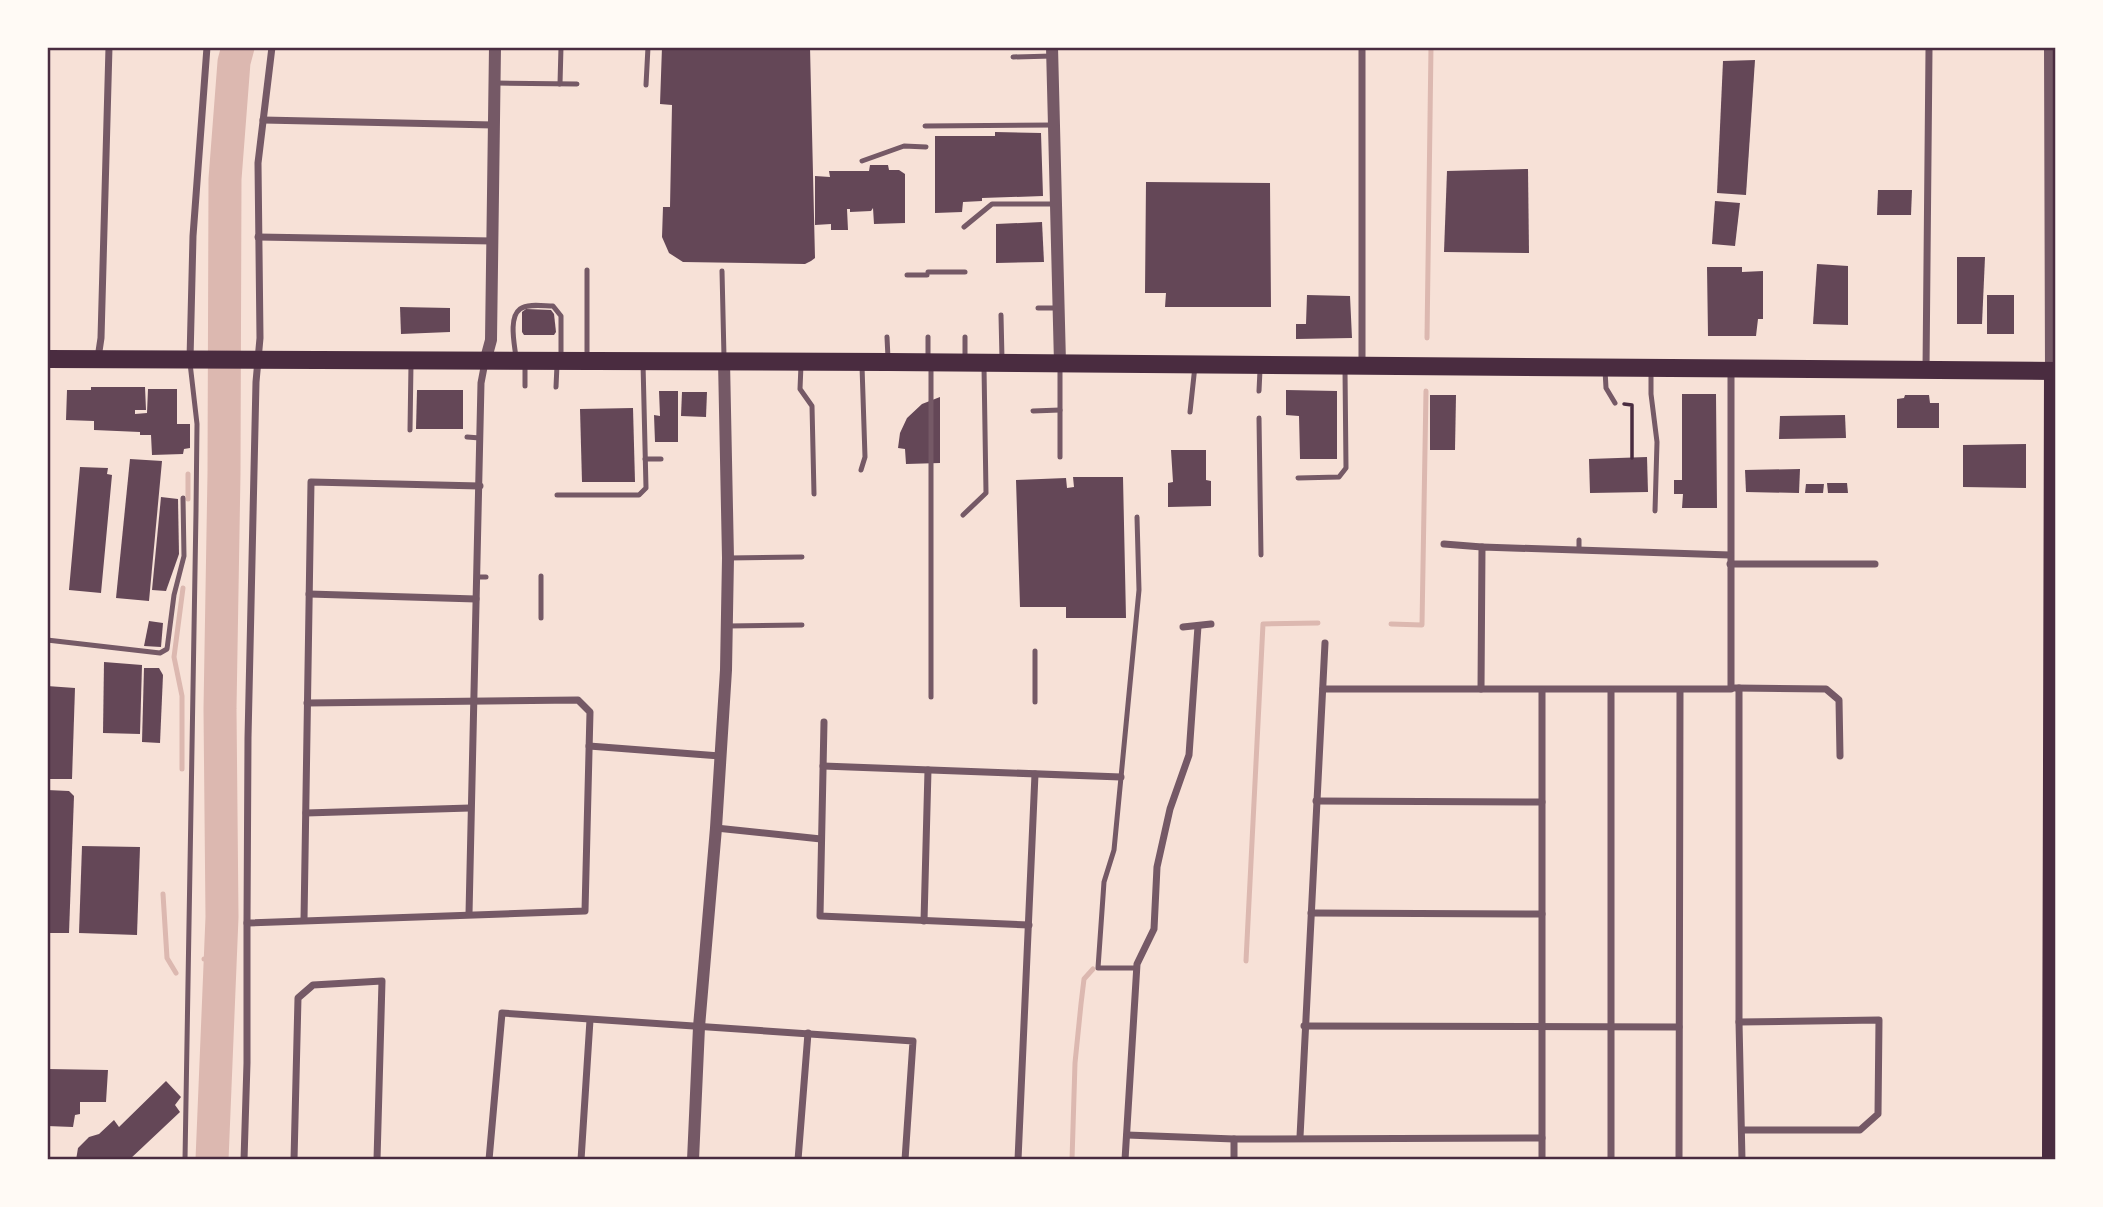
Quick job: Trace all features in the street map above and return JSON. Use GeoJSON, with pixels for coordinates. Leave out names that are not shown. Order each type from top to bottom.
{"type":"FeatureCollection","features":[{"type":"Feature","properties":{"kind":"main road"},"geometry":{"type":"LineString","coordinates":[[47,359],[862,361],[2053,371],[2053,970],[2049,1160]]}},
{"type":"Feature","properties":{"kind":"street"},"geometry":{"type":"LineString","coordinates":[[98,359],[109,47]]}},
{"type":"Feature","properties":{"kind":"street"},"geometry":{"type":"LineString","coordinates":[[196,360],[193,236],[206,47]]}},
{"type":"Feature","properties":{"kind":"street"},"geometry":{"type":"LineString","coordinates":[[244,1160],[248,738],[256,382],[253,360],[260,338],[258,163],[272,47]]}},
{"type":"Feature","properties":{"kind":"street"},"geometry":{"type":"LineString","coordinates":[[468,914],[481,383],[491,340],[495,47]]}},
{"type":"Feature","properties":{"kind":"street"},"geometry":{"type":"LineString","coordinates":[[1354,365],[1363,47]]}},
{"type":"Feature","properties":{"kind":"street"},"geometry":{"type":"LineString","coordinates":[[2050,47],[2053,371]]}},
{"type":"Feature","properties":{"kind":"street"},"geometry":{"type":"LineString","coordinates":[[1926,370],[1929,50]]}},
{"type":"Feature","properties":{"kind":"street"},"geometry":{"type":"LineString","coordinates":[[1052,52],[1060,363]]}},
{"type":"Feature","properties":{"kind":"street"},"geometry":{"type":"LineString","coordinates":[[262,120],[493,125]]}},
{"type":"Feature","properties":{"kind":"street"},"geometry":{"type":"LineString","coordinates":[[258,237],[493,241]]}},
{"type":"Feature","properties":{"kind":"street"},"geometry":{"type":"LineString","coordinates":[[693,1160],[699,1027],[716,828],[727,626],[724,361]]}},
{"type":"Feature","properties":{"kind":"street"},"geometry":{"type":"LineString","coordinates":[[1731,369],[1730,560],[1735,688],[1742,1160]]}},
{"type":"Feature","properties":{"kind":"street"},"geometry":{"type":"LineString","coordinates":[[304,920],[311,482],[480,486]]}},
{"type":"Feature","properties":{"kind":"street"},"geometry":{"type":"LineString","coordinates":[[1444,544],[1730,560],[1875,564]]}},
{"type":"Feature","properties":{"kind":"street"},"geometry":{"type":"LineString","coordinates":[[1481,689],[1482,547]]}},
{"type":"Feature","properties":{"kind":"street"},"geometry":{"type":"LineString","coordinates":[[309,594],[477,598]]}},
{"type":"Feature","properties":{"kind":"street"},"geometry":{"type":"LineString","coordinates":[[1183,627],[1211,624]]}},
{"type":"Feature","properties":{"kind":"street"},"geometry":{"type":"LineString","coordinates":[[1125,1160],[1137,968],[1154,929],[1157,867],[1170,808],[1189,755],[1198,626]]}},
{"type":"Feature","properties":{"kind":"street"},"geometry":{"type":"LineString","coordinates":[[1300,1138],[1325,643]]}},
{"type":"Feature","properties":{"kind":"street"},"geometry":{"type":"LineString","coordinates":[[1322,689],[1826,689],[1839,700],[1840,756]]}},
{"type":"Feature","properties":{"kind":"street"},"geometry":{"type":"LineString","coordinates":[[1542,690],[1542,1160]]}},
{"type":"Feature","properties":{"kind":"street"},"geometry":{"type":"LineString","coordinates":[[1611,690],[1611,1160]]}},
{"type":"Feature","properties":{"kind":"street"},"geometry":{"type":"LineString","coordinates":[[1679,1160],[1680,690]]}},
{"type":"Feature","properties":{"kind":"street"},"geometry":{"type":"LineString","coordinates":[[247,923],[585,911],[590,712],[578,700],[307,703]]}},
{"type":"Feature","properties":{"kind":"street"},"geometry":{"type":"LineString","coordinates":[[824,722],[820,916],[1029,925]]}},
{"type":"Feature","properties":{"kind":"street"},"geometry":{"type":"LineString","coordinates":[[589,746],[720,756]]}},
{"type":"Feature","properties":{"kind":"street"},"geometry":{"type":"LineString","coordinates":[[823,766],[1121,777]]}},
{"type":"Feature","properties":{"kind":"street"},"geometry":{"type":"LineString","coordinates":[[924,921],[928,770]]}},
{"type":"Feature","properties":{"kind":"street"},"geometry":{"type":"LineString","coordinates":[[1018,1160],[1035,774]]}},
{"type":"Feature","properties":{"kind":"street"},"geometry":{"type":"LineString","coordinates":[[1316,801],[1542,802]]}},
{"type":"Feature","properties":{"kind":"street"},"geometry":{"type":"LineString","coordinates":[[306,813],[470,808]]}},
{"type":"Feature","properties":{"kind":"street"},"geometry":{"type":"LineString","coordinates":[[716,828],[821,839]]}},
{"type":"Feature","properties":{"kind":"street"},"geometry":{"type":"LineString","coordinates":[[1311,913],[1542,914]]}},
{"type":"Feature","properties":{"kind":"street"},"geometry":{"type":"LineString","coordinates":[[295,1160],[299,998],[313,985],[382,981],[377,1160]]}},
{"type":"Feature","properties":{"kind":"street"},"geometry":{"type":"LineString","coordinates":[[488,1160],[502,1013],[913,1041],[905,1160]]}},
{"type":"Feature","properties":{"kind":"street"},"geometry":{"type":"LineString","coordinates":[[581,1160],[590,1020]]}},
{"type":"Feature","properties":{"kind":"street"},"geometry":{"type":"LineString","coordinates":[[1739,1022],[1879,1020],[1878,1114],[1860,1130],[1742,1130]]}},
{"type":"Feature","properties":{"kind":"street"},"geometry":{"type":"LineString","coordinates":[[1304,1026],[1679,1027]]}},
{"type":"Feature","properties":{"kind":"street"},"geometry":{"type":"LineString","coordinates":[[798,1160],[808,1033]]}},
{"type":"Feature","properties":{"kind":"street"},"geometry":{"type":"LineString","coordinates":[[1126,1135],[1234,1139],[1542,1138]]}},
{"type":"Feature","properties":{"kind":"street"},"geometry":{"type":"LineString","coordinates":[[1234,1139],[1234,1160]]}},
{"type":"Feature","properties":{"kind":"lane"},"geometry":{"type":"LineString","coordinates":[[560,84],[561,47]]}},
{"type":"Feature","properties":{"kind":"lane"},"geometry":{"type":"LineString","coordinates":[[646,86],[648,47]]}},
{"type":"Feature","properties":{"kind":"lane"},"geometry":{"type":"LineString","coordinates":[[1013,57],[1052,52]]}},
{"type":"Feature","properties":{"kind":"lane"},"geometry":{"type":"LineString","coordinates":[[494,83],[577,84]]}},
{"type":"Feature","properties":{"kind":"lane"},"geometry":{"type":"LineString","coordinates":[[925,127],[1054,125]]}},
{"type":"Feature","properties":{"kind":"lane"},"geometry":{"type":"LineString","coordinates":[[862,161],[904,146],[926,146]]}},
{"type":"Feature","properties":{"kind":"lane"},"geometry":{"type":"LineString","coordinates":[[964,227],[992,204],[1056,204]]}},
{"type":"Feature","properties":{"kind":"lane"},"geometry":{"type":"LineString","coordinates":[[587,270],[587,361]]}},
{"type":"Feature","properties":{"kind":"lane"},"geometry":{"type":"LineString","coordinates":[[722,271],[724,361]]}},
{"type":"Feature","properties":{"kind":"lane"},"geometry":{"type":"LineString","coordinates":[[907,275],[965,272]]}},
{"type":"Feature","properties":{"kind":"lane"},"geometry":{"type":"LineString","coordinates":[[525,386],[514,317],[519,309],[529,306],[553,306],[561,316],[556,387]]}},
{"type":"Feature","properties":{"kind":"lane"},"geometry":{"type":"LineString","coordinates":[[1038,308],[1058,308]]}},
{"type":"Feature","properties":{"kind":"lane"},"geometry":{"type":"LineString","coordinates":[[1001,315],[1002,362]]}},
{"type":"Feature","properties":{"kind":"lane"},"geometry":{"type":"LineString","coordinates":[[887,337],[888,362]]}},
{"type":"Feature","properties":{"kind":"lane"},"geometry":{"type":"LineString","coordinates":[[928,337],[931,697]]}},
{"type":"Feature","properties":{"kind":"lane"},"geometry":{"type":"LineString","coordinates":[[965,337],[965,362]]}},
{"type":"Feature","properties":{"kind":"lane"},"geometry":{"type":"LineString","coordinates":[[186,1160],[196,360]]}},
{"type":"Feature","properties":{"kind":"lane"},"geometry":{"type":"LineString","coordinates":[[410,430],[411,361]]}},
{"type":"Feature","properties":{"kind":"lane"},"geometry":{"type":"LineString","coordinates":[[557,495],[639,495],[646,488],[643,361]]}},
{"type":"Feature","properties":{"kind":"lane"},"geometry":{"type":"LineString","coordinates":[[801,361],[800,389],[812,407],[814,494]]}},
{"type":"Feature","properties":{"kind":"lane"},"geometry":{"type":"LineString","coordinates":[[862,361],[865,457],[862,470]]}},
{"type":"Feature","properties":{"kind":"lane"},"geometry":{"type":"LineString","coordinates":[[963,515],[986,493],[984,362]]}},
{"type":"Feature","properties":{"kind":"lane"},"geometry":{"type":"LineString","coordinates":[[1060,363],[1060,457]]}},
{"type":"Feature","properties":{"kind":"lane"},"geometry":{"type":"LineString","coordinates":[[1190,412],[1195,364]]}},
{"type":"Feature","properties":{"kind":"lane"},"geometry":{"type":"LineString","coordinates":[[1259,391],[1260,364]]}},
{"type":"Feature","properties":{"kind":"lane"},"geometry":{"type":"LineString","coordinates":[[1298,478],[1339,477],[1346,468],[1354,365]]}},
{"type":"Feature","properties":{"kind":"lane"},"geometry":{"type":"LineString","coordinates":[[1605,368],[1606,388],[1615,403]]}},
{"type":"Feature","properties":{"kind":"lane"},"geometry":{"type":"LineString","coordinates":[[1651,369],[1657,442],[1655,511]]}},
{"type":"Feature","properties":{"kind":"lane"},"geometry":{"type":"LineString","coordinates":[[1033,411],[1060,411]]}},
{"type":"Feature","properties":{"kind":"lane"},"geometry":{"type":"LineString","coordinates":[[1259,418],[1261,555]]}},
{"type":"Feature","properties":{"kind":"lane"},"geometry":{"type":"LineString","coordinates":[[467,438],[481,438]]}},
{"type":"Feature","properties":{"kind":"lane"},"geometry":{"type":"LineString","coordinates":[[645,459],[661,459]]}},
{"type":"Feature","properties":{"kind":"lane"},"geometry":{"type":"LineString","coordinates":[[47,640],[159,653],[167,649],[174,595],[184,556],[183,498]]}},
{"type":"Feature","properties":{"kind":"lane"},"geometry":{"type":"LineString","coordinates":[[1137,517],[1139,590],[1114,850],[1104,882],[1098,968],[1137,968]]}},
{"type":"Feature","properties":{"kind":"lane"},"geometry":{"type":"LineString","coordinates":[[1579,540],[1579,550]]}},
{"type":"Feature","properties":{"kind":"lane"},"geometry":{"type":"LineString","coordinates":[[728,558],[802,557]]}},
{"type":"Feature","properties":{"kind":"lane"},"geometry":{"type":"LineString","coordinates":[[541,576],[541,618]]}},
{"type":"Feature","properties":{"kind":"lane"},"geometry":{"type":"LineString","coordinates":[[477,577],[486,577]]}},
{"type":"Feature","properties":{"kind":"lane"},"geometry":{"type":"LineString","coordinates":[[476,619],[485,620]]}},
{"type":"Feature","properties":{"kind":"lane"},"geometry":{"type":"LineString","coordinates":[[727,626],[802,625]]}},
{"type":"Feature","properties":{"kind":"lane"},"geometry":{"type":"LineString","coordinates":[[1035,651],[1035,702]]}},
{"type":"Feature","properties":{"kind":"path"},"geometry":{"type":"LineString","coordinates":[[1623,394],[1623,404],[1632,405],[1632,458]]}},
{"type":"Feature","properties":{"kind":"shaded area"},"geometry":{"type":"Polygon","coordinates":[[[226,1081],[225,1160],[201,1160],[202,1117],[226,1081]]]}},
{"type":"Feature","properties":{"kind":"building"},"geometry":{"type":"Polygon","coordinates":[[[662,47],[810,47],[815,258],[811,261],[805,264],[683,262],[669,253],[662,237],[663,207],[670,207],[672,105],[660,104],[662,47]]]}},
{"type":"Feature","properties":{"kind":"building"},"geometry":{"type":"Polygon","coordinates":[[[1755,60],[1746,195],[1717,193],[1723,61],[1755,60]]]}},
{"type":"Feature","properties":{"kind":"building"},"geometry":{"type":"Polygon","coordinates":[[[995,132],[1041,133],[1043,196],[982,198],[982,201],[963,202],[962,212],[935,213],[935,136],[995,136],[995,132]]]}},
{"type":"Feature","properties":{"kind":"building"},"geometry":{"type":"Polygon","coordinates":[[[870,165],[888,165],[889,170],[899,170],[905,174],[905,223],[874,224],[873,208],[871,211],[850,212],[850,209],[847,209],[848,230],[831,230],[831,224],[815,225],[815,176],[830,177],[829,171],[869,171],[870,165]]]}},
{"type":"Feature","properties":{"kind":"building"},"geometry":{"type":"Polygon","coordinates":[[[1528,169],[1529,253],[1444,252],[1447,171],[1528,169]]]}},
{"type":"Feature","properties":{"kind":"building"},"geometry":{"type":"Polygon","coordinates":[[[1146,182],[1270,183],[1271,307],[1165,307],[1166,293],[1145,293],[1146,182]]]}},
{"type":"Feature","properties":{"kind":"building"},"geometry":{"type":"Polygon","coordinates":[[[1878,190],[1912,190],[1911,215],[1877,215],[1878,190]]]}},
{"type":"Feature","properties":{"kind":"building"},"geometry":{"type":"Polygon","coordinates":[[[1715,201],[1740,203],[1735,246],[1712,244],[1715,201]]]}},
{"type":"Feature","properties":{"kind":"building"},"geometry":{"type":"Polygon","coordinates":[[[1042,222],[1044,262],[996,263],[996,224],[1042,222]]]}},
{"type":"Feature","properties":{"kind":"building"},"geometry":{"type":"Polygon","coordinates":[[[1957,257],[1985,257],[1982,324],[1957,324],[1957,257]]]}},
{"type":"Feature","properties":{"kind":"building"},"geometry":{"type":"Polygon","coordinates":[[[1817,264],[1848,266],[1848,325],[1813,324],[1817,264]]]}},
{"type":"Feature","properties":{"kind":"building"},"geometry":{"type":"Polygon","coordinates":[[[1707,267],[1742,267],[1742,272],[1763,271],[1763,319],[1758,319],[1756,336],[1708,336],[1707,267]]]}},
{"type":"Feature","properties":{"kind":"building"},"geometry":{"type":"Polygon","coordinates":[[[1307,295],[1350,296],[1352,338],[1296,339],[1296,324],[1306,324],[1307,295]]]}},
{"type":"Feature","properties":{"kind":"building"},"geometry":{"type":"Polygon","coordinates":[[[1987,295],[2014,295],[2014,334],[1987,334],[1987,295]]]}},
{"type":"Feature","properties":{"kind":"building"},"geometry":{"type":"Polygon","coordinates":[[[400,307],[450,308],[450,332],[401,334],[400,307]]]}},
{"type":"Feature","properties":{"kind":"building"},"geometry":{"type":"Polygon","coordinates":[[[526,309],[551,310],[554,314],[554,335],[524,335],[522,312],[526,309]]]}},
{"type":"Feature","properties":{"kind":"building"},"geometry":{"type":"Polygon","coordinates":[[[91,387],[145,387],[146,410],[135,410],[135,414],[147,413],[148,389],[177,389],[177,424],[190,424],[190,448],[184,449],[183,454],[152,455],[151,435],[94,430],[94,421],[66,420],[67,390],[91,390],[91,387]]]}},
{"type":"Feature","properties":{"kind":"building"},"geometry":{"type":"Polygon","coordinates":[[[417,390],[463,390],[463,429],[416,429],[417,390]]]}},
{"type":"Feature","properties":{"kind":"building"},"geometry":{"type":"Polygon","coordinates":[[[1286,390],[1337,391],[1337,459],[1300,459],[1299,416],[1286,415],[1286,390]]]}},
{"type":"Feature","properties":{"kind":"building"},"geometry":{"type":"Polygon","coordinates":[[[659,391],[678,391],[678,442],[655,442],[654,415],[660,416],[659,391]]]}},
{"type":"Feature","properties":{"kind":"building"},"geometry":{"type":"Polygon","coordinates":[[[682,392],[707,392],[706,417],[681,416],[682,392]]]}},
{"type":"Feature","properties":{"kind":"building"},"geometry":{"type":"Polygon","coordinates":[[[1682,394],[1716,394],[1717,508],[1682,508],[1683,494],[1674,494],[1674,480],[1682,480],[1682,394]]]}},
{"type":"Feature","properties":{"kind":"building"},"geometry":{"type":"Polygon","coordinates":[[[1430,395],[1456,395],[1455,450],[1430,450],[1430,395]]]}},
{"type":"Feature","properties":{"kind":"building"},"geometry":{"type":"Polygon","coordinates":[[[1905,395],[1929,395],[1930,403],[1939,403],[1939,428],[1897,428],[1897,399],[1904,398],[1905,395]]]}},
{"type":"Feature","properties":{"kind":"building"},"geometry":{"type":"Polygon","coordinates":[[[940,397],[940,463],[906,464],[905,449],[898,448],[900,433],[907,418],[922,404],[940,397]]]}},
{"type":"Feature","properties":{"kind":"building"},"geometry":{"type":"Polygon","coordinates":[[[633,408],[635,482],[582,482],[580,409],[633,408]]]}},
{"type":"Feature","properties":{"kind":"building"},"geometry":{"type":"Polygon","coordinates":[[[1845,415],[1846,438],[1779,439],[1780,416],[1845,415]]]}},
{"type":"Feature","properties":{"kind":"building"},"geometry":{"type":"Polygon","coordinates":[[[2026,444],[2026,488],[1963,487],[1963,445],[2026,444]]]}},
{"type":"Feature","properties":{"kind":"building"},"geometry":{"type":"Polygon","coordinates":[[[1171,450],[1206,450],[1206,480],[1211,481],[1211,506],[1168,507],[1168,483],[1173,482],[1171,450]]]}},
{"type":"Feature","properties":{"kind":"building"},"geometry":{"type":"Polygon","coordinates":[[[1647,457],[1648,492],[1590,493],[1589,459],[1647,457]]]}},
{"type":"Feature","properties":{"kind":"building"},"geometry":{"type":"Polygon","coordinates":[[[130,459],[162,461],[149,601],[116,598],[130,459]]]}},
{"type":"Feature","properties":{"kind":"building"},"geometry":{"type":"Polygon","coordinates":[[[80,467],[108,468],[107,474],[112,475],[101,593],[69,590],[80,467]]]}},
{"type":"Feature","properties":{"kind":"building"},"geometry":{"type":"Polygon","coordinates":[[[1800,469],[1799,493],[1746,492],[1745,470],[1800,469]]]}},
{"type":"Feature","properties":{"kind":"building"},"geometry":{"type":"Polygon","coordinates":[[[1073,477],[1123,477],[1126,618],[1066,618],[1066,607],[1020,607],[1016,480],[1066,478],[1067,488],[1074,487],[1073,477]]]}},
{"type":"Feature","properties":{"kind":"building"},"geometry":{"type":"Polygon","coordinates":[[[1827,483],[1847,483],[1848,493],[1828,493],[1827,483]]]}},
{"type":"Feature","properties":{"kind":"building"},"geometry":{"type":"Polygon","coordinates":[[[1806,484],[1824,484],[1823,493],[1805,493],[1806,484]]]}},
{"type":"Feature","properties":{"kind":"building"},"geometry":{"type":"Polygon","coordinates":[[[161,497],[178,499],[179,554],[166,591],[152,590],[161,497]]]}},
{"type":"Feature","properties":{"kind":"building"},"geometry":{"type":"Polygon","coordinates":[[[149,621],[163,623],[161,647],[144,646],[149,621]]]}},
{"type":"Feature","properties":{"kind":"building"},"geometry":{"type":"Polygon","coordinates":[[[104,662],[142,665],[140,734],[103,733],[104,662]]]}},
{"type":"Feature","properties":{"kind":"building"},"geometry":{"type":"Polygon","coordinates":[[[144,668],[159,668],[163,675],[160,743],[142,742],[144,668]]]}},
{"type":"Feature","properties":{"kind":"building"},"geometry":{"type":"Polygon","coordinates":[[[47,686],[75,688],[72,779],[47,779],[47,686]]]}},
{"type":"Feature","properties":{"kind":"building"},"geometry":{"type":"Polygon","coordinates":[[[47,790],[69,791],[74,796],[69,933],[47,933],[47,790]]]}},
{"type":"Feature","properties":{"kind":"building"},"geometry":{"type":"Polygon","coordinates":[[[82,846],[140,847],[137,935],[79,933],[82,846]]]}},
{"type":"Feature","properties":{"kind":"building"},"geometry":{"type":"Polygon","coordinates":[[[47,1069],[108,1070],[106,1102],[80,1102],[80,1114],[75,1115],[73,1127],[47,1126],[47,1069]]]}},
{"type":"Feature","properties":{"kind":"building"},"geometry":{"type":"Polygon","coordinates":[[[166,1081],[181,1097],[175,1105],[180,1112],[129,1160],[76,1160],[78,1148],[89,1137],[99,1134],[114,1120],[119,1127],[166,1081]]]}},
{"type":"Feature","properties":{"kind":"waterway"},"geometry":{"type":"LineString","coordinates":[[212,1160],[222,917],[220,709],[225,179],[234,62],[238,47]]}},
{"type":"Feature","properties":{"kind":"waterway"},"geometry":{"type":"LineString","coordinates":[[1427,338],[1431,47]]}},
{"type":"Feature","properties":{"kind":"waterway"},"geometry":{"type":"LineString","coordinates":[[1391,624],[1422,625],[1426,391]]}},
{"type":"Feature","properties":{"kind":"waterway"},"geometry":{"type":"LineString","coordinates":[[188,474],[188,499]]}},
{"type":"Feature","properties":{"kind":"waterway"},"geometry":{"type":"LineString","coordinates":[[182,769],[182,696],[174,657],[183,588]]}},
{"type":"Feature","properties":{"kind":"waterway"},"geometry":{"type":"LineString","coordinates":[[1246,961],[1263,624],[1318,623]]}},
{"type":"Feature","properties":{"kind":"waterway"},"geometry":{"type":"LineString","coordinates":[[163,894],[167,958],[176,973]]}},
{"type":"Feature","properties":{"kind":"waterway"},"geometry":{"type":"LineString","coordinates":[[204,959],[220,959]]}},
{"type":"Feature","properties":{"kind":"waterway"},"geometry":{"type":"LineString","coordinates":[[1072,1160],[1075,1063],[1081,1004],[1084,979],[1093,969]]}}]}
